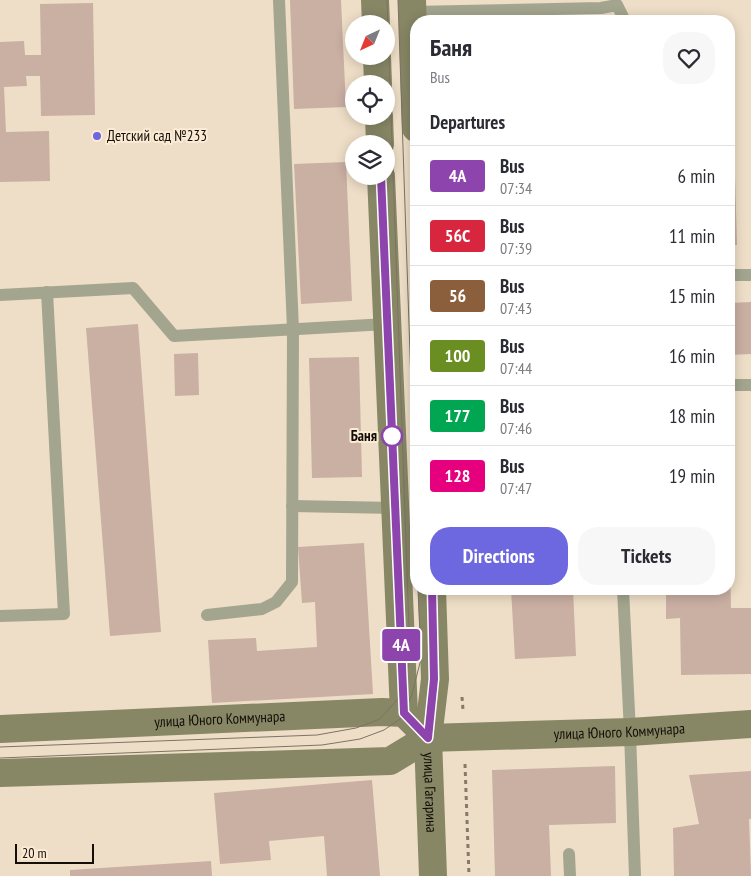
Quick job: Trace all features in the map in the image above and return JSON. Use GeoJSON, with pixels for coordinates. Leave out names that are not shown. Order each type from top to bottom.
{"type":"FeatureCollection","features":[{"type":"Feature","properties":{"kind":"street"},"geometry":{"type":"LineString","coordinates":[[375,0],[376,15]]}},
{"type":"Feature","properties":{"kind":"street"},"geometry":{"type":"LineString","coordinates":[[382,185],[404,713],[428,738]]}},
{"type":"Feature","properties":{"kind":"street","name":"улица Гагарина"},"geometry":{"type":"LineString","coordinates":[[432,595],[434,679],[428,738],[433,876]]}},
{"type":"Feature","properties":{"kind":"street","name":"улица Юного Коммунара"},"geometry":{"type":"LineString","coordinates":[[0,729],[386,712],[404,713]]}},
{"type":"Feature","properties":{"kind":"street","name":"улица Юного Коммунара"},"geometry":{"type":"LineString","coordinates":[[0,773],[390,761],[428,738],[630,732],[751,724]]}},
{"type":"Feature","properties":{"kind":"lane"},"geometry":{"type":"LineString","coordinates":[[207,615],[262,608],[276,602],[292,582],[293,329],[279,0]]}},
{"type":"Feature","properties":{"kind":"lane"},"geometry":{"type":"LineString","coordinates":[[412,6],[576,4],[601,8],[617,5],[622,15]]}},
{"type":"Feature","properties":{"kind":"lane"},"geometry":{"type":"LineString","coordinates":[[735,275],[751,275]]}},
{"type":"Feature","properties":{"kind":"lane"},"geometry":{"type":"LineString","coordinates":[[0,295],[133,288],[174,336],[387,324]]}},
{"type":"Feature","properties":{"kind":"lane"},"geometry":{"type":"LineString","coordinates":[[0,616],[64,614],[47,292]]}},
{"type":"Feature","properties":{"kind":"lane"},"geometry":{"type":"LineString","coordinates":[[735,385],[751,385]]}},
{"type":"Feature","properties":{"kind":"lane"},"geometry":{"type":"LineString","coordinates":[[292,506],[395,508]]}},
{"type":"Feature","properties":{"kind":"lane"},"geometry":{"type":"LineString","coordinates":[[623,595],[635,876]]}},
{"type":"Feature","properties":{"kind":"lane"},"geometry":{"type":"LineString","coordinates":[[569,854],[570,876]]}},
{"type":"Feature","properties":{"kind":"building"},"geometry":{"type":"Polygon","coordinates":[[[290,0],[341,0],[345,107],[294,109],[290,0]]]}},
{"type":"Feature","properties":{"kind":"building"},"geometry":{"type":"Polygon","coordinates":[[[93,3],[95,115],[41,116],[40,76],[26,76],[27,86],[4,87],[6,132],[49,131],[50,181],[0,182],[0,42],[24,41],[25,55],[41,55],[40,4],[93,3]]]}},
{"type":"Feature","properties":{"kind":"building"},"geometry":{"type":"Polygon","coordinates":[[[345,162],[352,301],[301,304],[294,164],[345,162]]]}},
{"type":"Feature","properties":{"kind":"building"},"geometry":{"type":"Polygon","coordinates":[[[735,176],[737,245],[735,245],[735,176]]]}},
{"type":"Feature","properties":{"kind":"building"},"geometry":{"type":"Polygon","coordinates":[[[751,302],[751,354],[735,355],[735,303],[751,302]]]}},
{"type":"Feature","properties":{"kind":"building"},"geometry":{"type":"Polygon","coordinates":[[[138,324],[161,632],[110,636],[86,328],[138,324]]]}},
{"type":"Feature","properties":{"kind":"building"},"geometry":{"type":"Polygon","coordinates":[[[198,353],[199,395],[175,396],[174,354],[198,353]]]}},
{"type":"Feature","properties":{"kind":"building"},"geometry":{"type":"Polygon","coordinates":[[[359,357],[362,477],[312,478],[309,358],[359,357]]]}},
{"type":"Feature","properties":{"kind":"building"},"geometry":{"type":"Polygon","coordinates":[[[364,543],[373,694],[212,703],[208,640],[256,638],[257,651],[317,647],[315,602],[302,603],[298,547],[364,543]]]}},
{"type":"Feature","properties":{"kind":"building"},"geometry":{"type":"Polygon","coordinates":[[[511,595],[573,595],[576,656],[515,659],[511,595]]]}},
{"type":"Feature","properties":{"kind":"building"},"geometry":{"type":"Polygon","coordinates":[[[666,595],[731,595],[731,608],[751,608],[751,674],[681,675],[680,618],[666,619],[666,595]]]}},
{"type":"Feature","properties":{"kind":"building"},"geometry":{"type":"Polygon","coordinates":[[[615,766],[616,823],[549,825],[551,876],[495,876],[492,770],[615,766]]]}},
{"type":"Feature","properties":{"kind":"building"},"geometry":{"type":"Polygon","coordinates":[[[751,771],[751,819],[749,819],[751,876],[674,876],[673,828],[699,824],[689,775],[751,771]]]}},
{"type":"Feature","properties":{"kind":"building"},"geometry":{"type":"Polygon","coordinates":[[[372,780],[380,876],[327,876],[324,836],[269,841],[271,860],[220,864],[214,793],[372,780]]]}},
{"type":"Feature","properties":{"kind":"building"},"geometry":{"type":"Polygon","coordinates":[[[211,861],[212,876],[70,876],[70,870],[211,861]]]}},
{"type":"Feature","properties":{"kind":"tram line"},"geometry":{"type":"LineString","coordinates":[[0,747],[317,735],[356,728],[380,719],[403,693],[410,657],[387,0]]}},
{"type":"Feature","properties":{"kind":"tram line"},"geometry":{"type":"LineString","coordinates":[[398,0],[410,353]]}},
{"type":"Feature","properties":{"kind":"tram line"},"geometry":{"type":"LineString","coordinates":[[0,758],[322,745],[360,739],[384,730],[400,719],[404,713],[412,694],[421,659],[418,595]]}},
{"type":"Feature","properties":{"kind":"bus line","name":"4А"},"geometry":{"type":"LineString","coordinates":[[381,185],[404,713],[428,738],[434,679],[432,595]]}},
{"type":"Feature","properties":{"kind":"place","name":"Детский сад №233"},"geometry":{"type":"Point","coordinates":[97,136]}},
{"type":"Feature","properties":{"kind":"place","name":"Баня"},"geometry":{"type":"Point","coordinates":[392,436]}}]}
